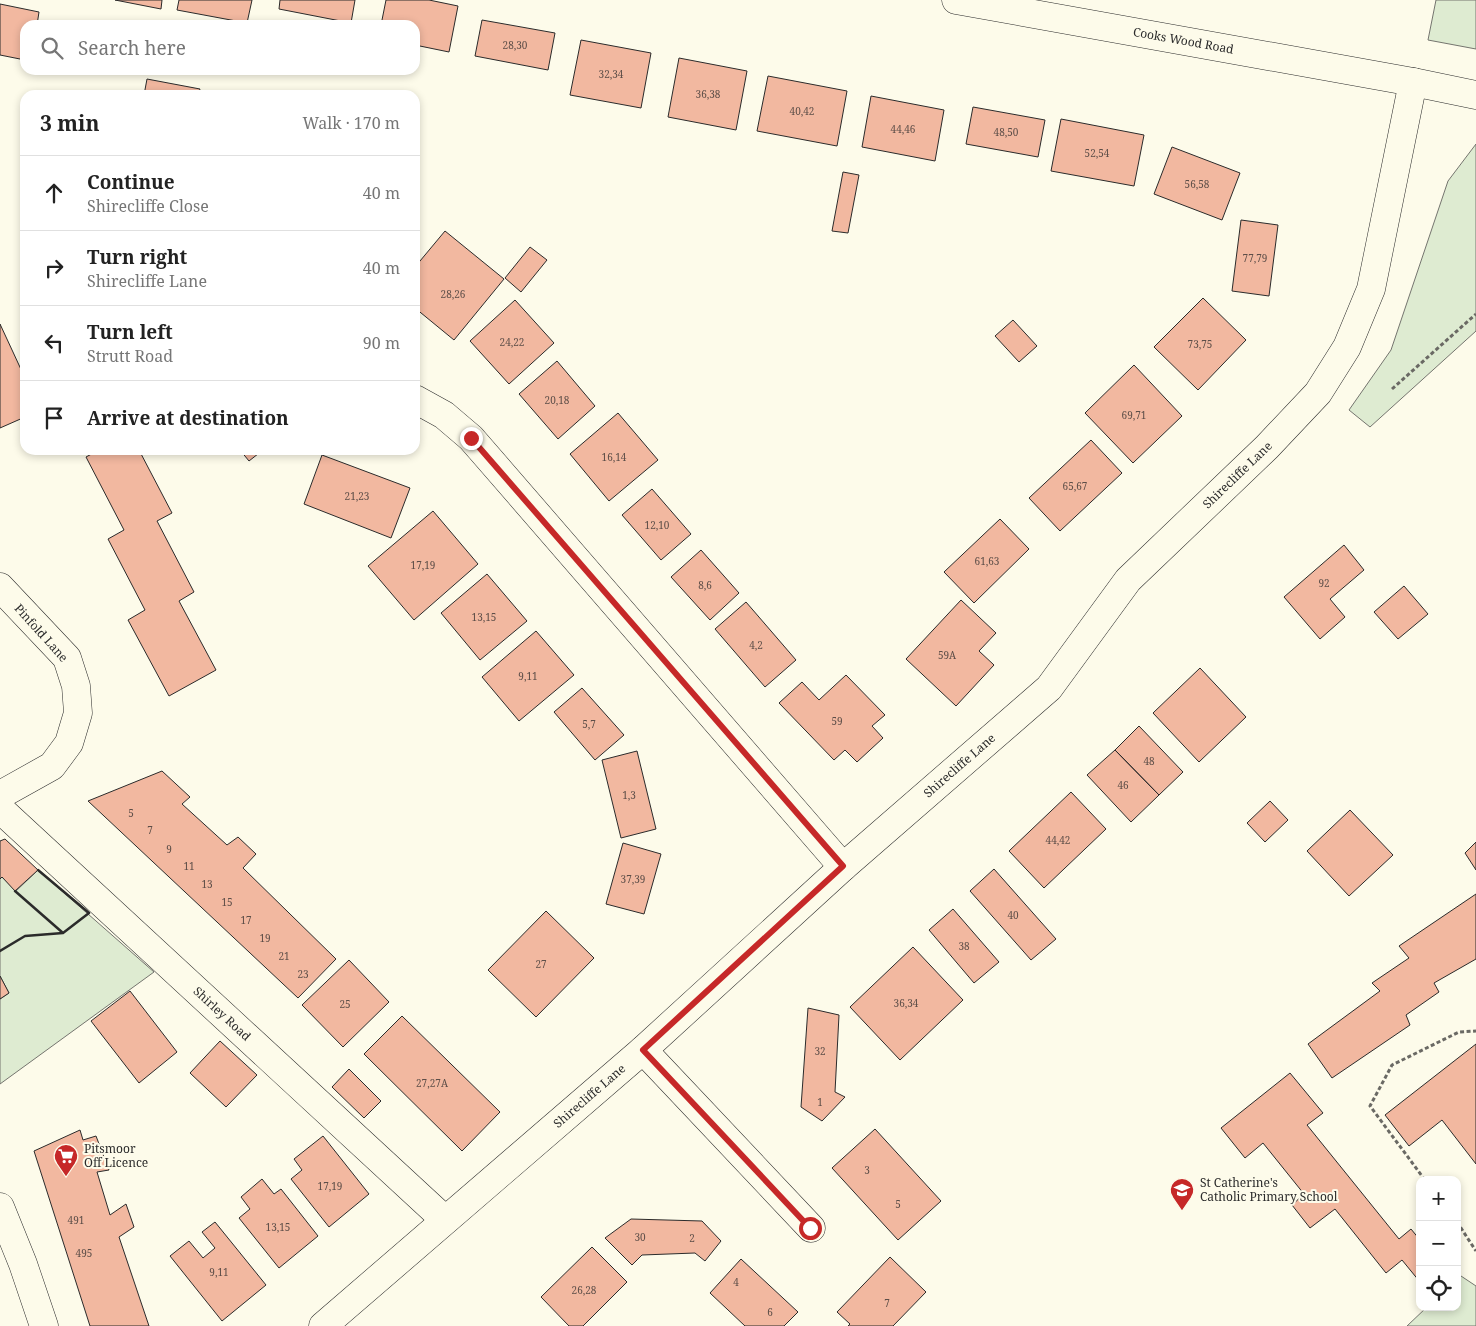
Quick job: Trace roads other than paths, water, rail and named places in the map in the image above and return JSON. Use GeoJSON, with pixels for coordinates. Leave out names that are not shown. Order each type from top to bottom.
{"type":"FeatureCollection","features":[{"type":"Feature","properties":{"kind":"street","name":"Cooks Wood Road"},"geometry":{"type":"LineString","coordinates":[[956,0],[1476,95]]}},
{"type":"Feature","properties":{"kind":"street","name":"Shirecliffe Lane"},"geometry":{"type":"LineString","coordinates":[[323,1326],[643,1050],[843,866],[1049,688],[1128,580],[1267,447],[1318,393],[1347,347],[1371,289],[1413,82]]}},
{"type":"Feature","properties":{"kind":"street"},"geometry":{"type":"LineString","coordinates":[[420,402],[444,415],[471,438],[843,866]]}},
{"type":"Feature","properties":{"kind":"street","name":"Pinfold Lane"},"geometry":{"type":"LineString","coordinates":[[0,587],[67,658],[76,686],[78,713],[68,743],[52,766],[0,795]]}},
{"type":"Feature","properties":{"kind":"street","name":"Shirley Road"},"geometry":{"type":"LineString","coordinates":[[0,809],[445,1220]]}},
{"type":"Feature","properties":{"kind":"street"},"geometry":{"type":"LineString","coordinates":[[643,1050],[810,1228]]}},
{"type":"Feature","properties":{"kind":"street"},"geometry":{"type":"LineString","coordinates":[[0,1207],[23,1264],[44,1326]]}},
{"type":"Feature","properties":{"kind":"place","name":"Pitsmoor Off Licence"},"geometry":{"type":"Point","coordinates":[66,1177]}},
{"type":"Feature","properties":{"kind":"place","name":"St Catherine's Catholic Primary School"},"geometry":{"type":"Point","coordinates":[1182,1211]}}]}
